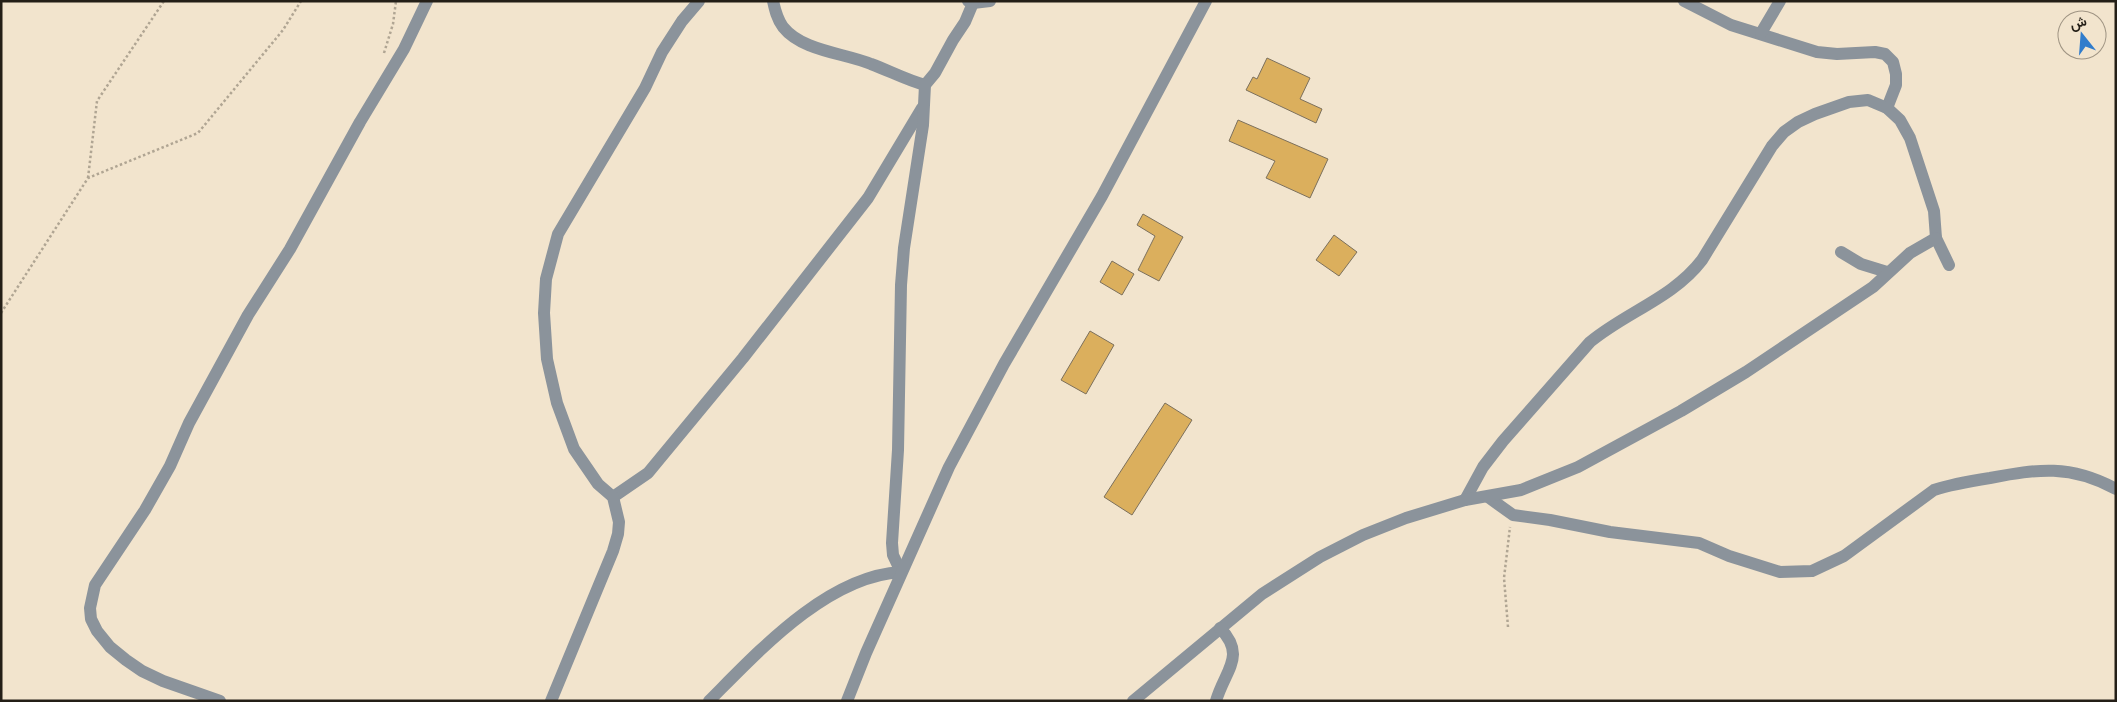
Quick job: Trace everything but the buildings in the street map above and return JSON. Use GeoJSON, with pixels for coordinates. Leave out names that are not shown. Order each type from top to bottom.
{"type":"FeatureCollection","features":[{"type":"Feature","properties":{"kind":"street"},"geometry":{"type":"LineString","coordinates":[[220,701],[163,681],[142,671],[110,647],[97,631],[91,619],[90,608],[95,585],[145,510],[170,466],[189,423],[248,315],[290,249],[355,130],[404,49],[427,1]]}},
{"type":"Feature","properties":{"kind":"street"},"geometry":{"type":"LineString","coordinates":[[551,701],[618,534],[619,522],[613,497],[598,484],[574,449],[557,403],[547,359],[544,313],[546,278],[558,234],[630,113],[662,52],[682,21],[699,1]]}},
{"type":"Feature","properties":{"kind":"street"},"geometry":{"type":"LineString","coordinates":[[773,1],[777,17],[783,27],[794,37],[821,50],[872,64],[905,80],[925,85]]}},
{"type":"Feature","properties":{"kind":"street"},"geometry":{"type":"LineString","coordinates":[[901,572],[894,555],[892,543],[898,450],[901,285],[904,248],[921,143],[925,85],[935,74],[965,22],[971,2],[990,1]]}},
{"type":"Feature","properties":{"kind":"street"},"geometry":{"type":"LineString","coordinates":[[847,701],[901,572],[949,467],[1000,372],[1102,196],[1206,1]]}},
{"type":"Feature","properties":{"kind":"street"},"geometry":{"type":"LineString","coordinates":[[1684,1],[1731,25],[1817,52],[1837,54],[1874,52],[1886,54],[1893,62],[1896,74],[1896,85],[1887,108]]}},
{"type":"Feature","properties":{"kind":"street"},"geometry":{"type":"LineString","coordinates":[[1761,33],[1780,1]]}},
{"type":"Feature","properties":{"kind":"street"},"geometry":{"type":"LineString","coordinates":[[1465,500],[1483,467],[1503,441],[1590,342],[1606,328],[1642,308],[1692,274],[1772,146],[1784,132],[1806,118],[1849,102],[1868,100],[1887,108],[1900,120],[1910,138],[1934,211],[1936,238],[1949,265]]}},
{"type":"Feature","properties":{"kind":"street"},"geometry":{"type":"LineString","coordinates":[[613,497],[648,473],[667,453],[749,351],[868,198],[924,106]]}},
{"type":"Feature","properties":{"kind":"street"},"geometry":{"type":"LineString","coordinates":[[1133,701],[1262,594],[1320,557],[1363,535],[1406,518],[1465,500],[1521,490],[1550,480],[1578,467],[1681,411],[1792,343],[1872,287],[1910,252],[1936,238]]}},
{"type":"Feature","properties":{"kind":"street"},"geometry":{"type":"LineString","coordinates":[[1841,252],[1861,264],[1887,272]]}},
{"type":"Feature","properties":{"kind":"street"},"geometry":{"type":"LineString","coordinates":[[1488,497],[1512,515],[1550,520],[1610,532],[1699,543],[1762,567],[1780,572],[1795,572],[1812,571],[1837,560],[1934,490],[1951,484],[2033,470],[2058,470],[2083,475],[2116,489]]}},
{"type":"Feature","properties":{"kind":"street"},"geometry":{"type":"LineString","coordinates":[[709,701],[776,638],[829,597],[863,580],[886,573],[901,572]]}},
{"type":"Feature","properties":{"kind":"street"},"geometry":{"type":"LineString","coordinates":[[1216,701],[1220,687],[1233,660],[1234,650],[1230,638],[1220,628]]}},
{"type":"Feature","properties":{"kind":"path"},"geometry":{"type":"LineString","coordinates":[[1,313],[88,178],[97,101],[164,1]]}},
{"type":"Feature","properties":{"kind":"path"},"geometry":{"type":"LineString","coordinates":[[88,178],[198,133],[284,30],[301,1]]}},
{"type":"Feature","properties":{"kind":"path"},"geometry":{"type":"LineString","coordinates":[[1508,627],[1504,578],[1512,515]]}}]}
